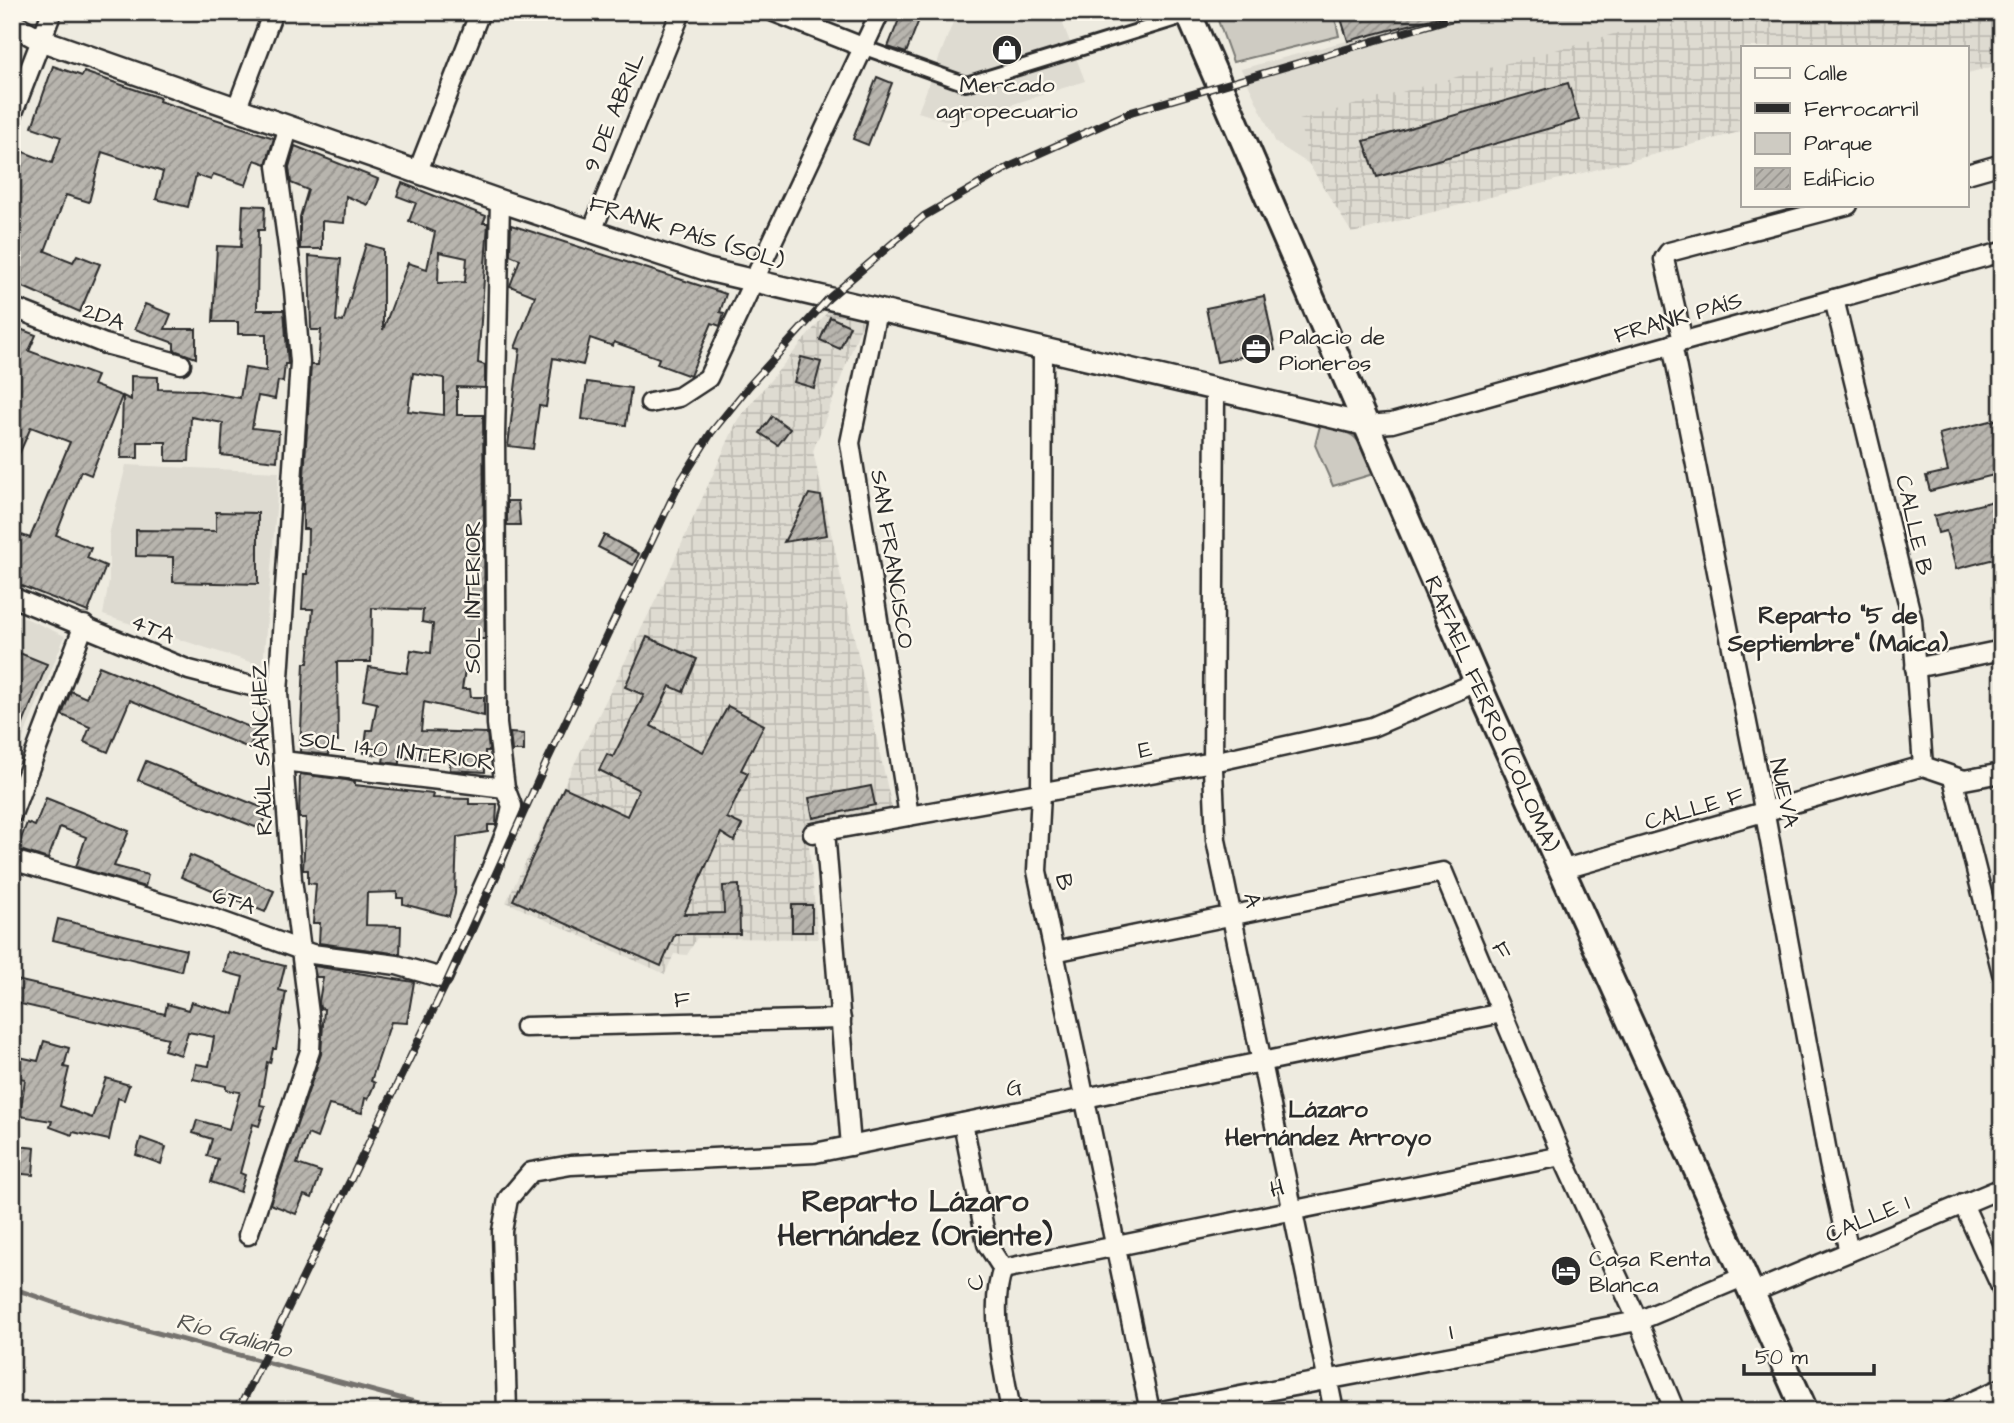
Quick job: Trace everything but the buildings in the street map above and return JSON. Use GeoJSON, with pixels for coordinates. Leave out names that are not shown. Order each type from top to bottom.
{"type":"FeatureCollection","features":[{"type":"Feature","properties":{"kind":"main road","name":"RAFAEL FERRO (COLOMA)"},"geometry":{"type":"LineString","coordinates":[[1188,13],[1477,682],[1805,1411]]}},
{"type":"Feature","properties":{"kind":"street"},"geometry":{"type":"LineString","coordinates":[[12,115],[52,12]]}},
{"type":"Feature","properties":{"kind":"street"},"geometry":{"type":"LineString","coordinates":[[236,110],[274,12]]}},
{"type":"Feature","properties":{"kind":"street"},"geometry":{"type":"LineString","coordinates":[[418,171],[480,12]]}},
{"type":"Feature","properties":{"kind":"street","name":"9 DE ABRIL"},"geometry":{"type":"LineString","coordinates":[[592,231],[681,12]]}},
{"type":"Feature","properties":{"kind":"street"},"geometry":{"type":"LineString","coordinates":[[774,12],[966,84],[1188,13]]}},
{"type":"Feature","properties":{"kind":"street"},"geometry":{"type":"LineString","coordinates":[[650,403],[679,397],[708,378],[880,12]]}},
{"type":"Feature","properties":{"kind":"street","name":"FRANK PAÍS (SOL)"},"geometry":{"type":"LineString","coordinates":[[12,24],[41,40],[236,110],[289,126],[500,201],[753,282],[1367,425]]}},
{"type":"Feature","properties":{"kind":"street","name":"RAÚL SÁNCHEZ"},"geometry":{"type":"LineString","coordinates":[[248,1235],[310,1052],[311,1030],[300,948],[278,693],[300,362],[294,290],[277,166],[289,126]]}},
{"type":"Feature","properties":{"kind":"street"},"geometry":{"type":"LineString","coordinates":[[1968,174],[2002,164]]}},
{"type":"Feature","properties":{"kind":"street","name":"SOL INTERIOR"},"geometry":{"type":"LineString","coordinates":[[442,978],[507,829],[512,806],[505,788],[497,724],[495,436],[500,201]]}},
{"type":"Feature","properties":{"kind":"street","name":"NUEVA"},"geometry":{"type":"LineString","coordinates":[[1844,206],[1669,252],[1664,259],[1829,1163],[1849,1252]]}},
{"type":"Feature","properties":{"kind":"street","name":"FRANK PAÍS"},"geometry":{"type":"LineString","coordinates":[[1367,425],[1392,424],[2002,252]]}},
{"type":"Feature","properties":{"kind":"street","name":"CALLE B"},"geometry":{"type":"LineString","coordinates":[[1833,299],[1912,619],[1923,766]]}},
{"type":"Feature","properties":{"kind":"street","name":"2DA"},"geometry":{"type":"LineString","coordinates":[[12,307],[105,344],[181,365]]}},
{"type":"Feature","properties":{"kind":"street","name":"SAN FRANCISCO"},"geometry":{"type":"LineString","coordinates":[[877,311],[850,443],[909,816]]}},
{"type":"Feature","properties":{"kind":"street","name":"B"},"geometry":{"type":"LineString","coordinates":[[1042,350],[1041,793],[1037,871],[1150,1411]]}},
{"type":"Feature","properties":{"kind":"street","name":"A"},"geometry":{"type":"LineString","coordinates":[[1215,391],[1213,762],[1216,840],[1334,1411]]}},
{"type":"Feature","properties":{"kind":"street","name":"4TA"},"geometry":{"type":"LineString","coordinates":[[12,597],[189,670],[278,693]]}},
{"type":"Feature","properties":{"kind":"street"},"geometry":{"type":"LineString","coordinates":[[12,814],[84,625]]}},
{"type":"Feature","properties":{"kind":"street"},"geometry":{"type":"LineString","coordinates":[[1915,668],[2002,650]]}},
{"type":"Feature","properties":{"kind":"street","name":"E"},"geometry":{"type":"LineString","coordinates":[[841,1019],[819,832],[1213,762],[1372,727],[1477,682]]}},
{"type":"Feature","properties":{"kind":"street","name":"SOL 140 INTERIOR"},"geometry":{"type":"LineString","coordinates":[[283,761],[505,788]]}},
{"type":"Feature","properties":{"kind":"street"},"geometry":{"type":"LineString","coordinates":[[1923,766],[1964,780],[2002,773]]}},
{"type":"Feature","properties":{"kind":"street","name":"CALLE F"},"geometry":{"type":"LineString","coordinates":[[1561,870],[1765,814],[1923,766]]}},
{"type":"Feature","properties":{"kind":"street"},"geometry":{"type":"LineString","coordinates":[[1953,778],[2002,973]]}},
{"type":"Feature","properties":{"kind":"street","name":"6TA"},"geometry":{"type":"LineString","coordinates":[[12,860],[215,919],[320,956],[397,965],[442,978]]}},
{"type":"Feature","properties":{"kind":"street","name":"F"},"geometry":{"type":"LineString","coordinates":[[1054,952],[1443,872],[1562,1156],[1639,1321],[1675,1411]]}},
{"type":"Feature","properties":{"kind":"street","name":"G"},"geometry":{"type":"LineString","coordinates":[[507,1410],[502,1230],[508,1199],[531,1172],[571,1165],[815,1153],[1502,1013]]}},
{"type":"Feature","properties":{"kind":"street"},"geometry":{"type":"LineString","coordinates":[[841,1019],[851,1146]]}},
{"type":"Feature","properties":{"kind":"street","name":"F"},"geometry":{"type":"LineString","coordinates":[[525,1027],[841,1019]]}},
{"type":"Feature","properties":{"kind":"street","name":"C"},"geometry":{"type":"LineString","coordinates":[[963,1123],[987,1244],[1003,1269],[996,1286],[1003,1366],[1011,1411]]}},
{"type":"Feature","properties":{"kind":"street","name":"H"},"geometry":{"type":"LineString","coordinates":[[1003,1269],[1562,1156]]}},
{"type":"Feature","properties":{"kind":"street","name":"CALLE 1"},"geometry":{"type":"LineString","coordinates":[[1747,1285],[1849,1252],[2002,1188]]}},
{"type":"Feature","properties":{"kind":"street"},"geometry":{"type":"LineString","coordinates":[[1963,1204],[2002,1289]]}},
{"type":"Feature","properties":{"kind":"street","name":"I"},"geometry":{"type":"LineString","coordinates":[[1161,1411],[1639,1321],[1747,1285]]}},
{"type":"Feature","properties":{"kind":"street"},"geometry":{"type":"LineString","coordinates":[[1951,1411],[2002,1388]]}},
{"type":"Feature","properties":{"kind":"shaded area","name":"Mercado agropecuario"},"geometry":{"type":"Polygon","coordinates":[[[957,12],[1053,12],[1061,19],[1085,81],[954,123],[918,112],[957,12]]]}},
{"type":"Feature","properties":{"kind":"shaded area"},"geometry":{"type":"Polygon","coordinates":[[[1455,12],[2002,12],[2002,64],[1968,73],[1968,46],[1741,46],[1741,132],[1352,233],[1309,164],[1276,143],[1241,69],[1455,12]]]}},
{"type":"Feature","properties":{"kind":"shaded area"},"geometry":{"type":"Polygon","coordinates":[[[1694,12],[2002,12],[2002,64],[1968,73],[1968,46],[1741,46],[1741,132],[1352,233],[1309,164],[1299,120],[1694,12]]]}},
{"type":"Feature","properties":{"kind":"shaded area"},"geometry":{"type":"Polygon","coordinates":[[[829,310],[863,321],[813,451],[892,808],[807,825],[818,939],[697,938],[687,955],[674,954],[665,974],[506,902],[664,583],[738,419],[829,310]]]}},
{"type":"Feature","properties":{"kind":"shaded area"},"geometry":{"type":"Polygon","coordinates":[[[126,465],[279,472],[263,666],[103,615],[109,581],[109,535],[126,465]]]}},
{"type":"Feature","properties":{"kind":"shaded area"},"geometry":{"type":"Polygon","coordinates":[[[12,612],[65,636],[12,765],[12,612]]]}},
{"type":"Feature","properties":{"kind":"green space"},"geometry":{"type":"Polygon","coordinates":[[[1215,12],[1334,12],[1339,36],[1233,62],[1215,12]]]}},
{"type":"Feature","properties":{"kind":"green space"},"geometry":{"type":"Polygon","coordinates":[[[1320,426],[1343,432],[1356,439],[1373,474],[1333,486],[1315,445],[1320,426]]]}},
{"type":"Feature","properties":{"kind":"waterway","name":"Río Galiano"},"geometry":{"type":"LineString","coordinates":[[12,1288],[87,1314],[448,1411]]}},
{"type":"Feature","properties":{"kind":"railway"},"geometry":{"type":"LineString","coordinates":[[238,1411],[445,986],[546,763],[679,484],[711,433],[749,386],[828,299],[924,216],[1009,167],[1131,112],[1473,12]]}},
{"type":"Feature","properties":{"kind":"place","name":"Mercado agropecuario"},"geometry":{"type":"Point","coordinates":[1007,50]}},
{"type":"Feature","properties":{"kind":"place","name":"Palacio de Pioneros"},"geometry":{"type":"Point","coordinates":[1256,349]}},
{"type":"Feature","properties":{"kind":"place","name":"Casa Renta Blanca"},"geometry":{"type":"Point","coordinates":[1566,1271]}},
{"type":"Feature","properties":{"kind":"district","name":"Reparto \"5 de Septiembre\" (Maíca)"},"geometry":{"type":"Point","coordinates":[1838,629]}},
{"type":"Feature","properties":{"kind":"district","name":"Lázaro Hernández Arroyo"},"geometry":{"type":"Point","coordinates":[1328,1123]}},
{"type":"Feature","properties":{"kind":"district","name":"Reparto Lázaro Hernández (Oriente)"},"geometry":{"type":"Point","coordinates":[915,1218]}}]}
